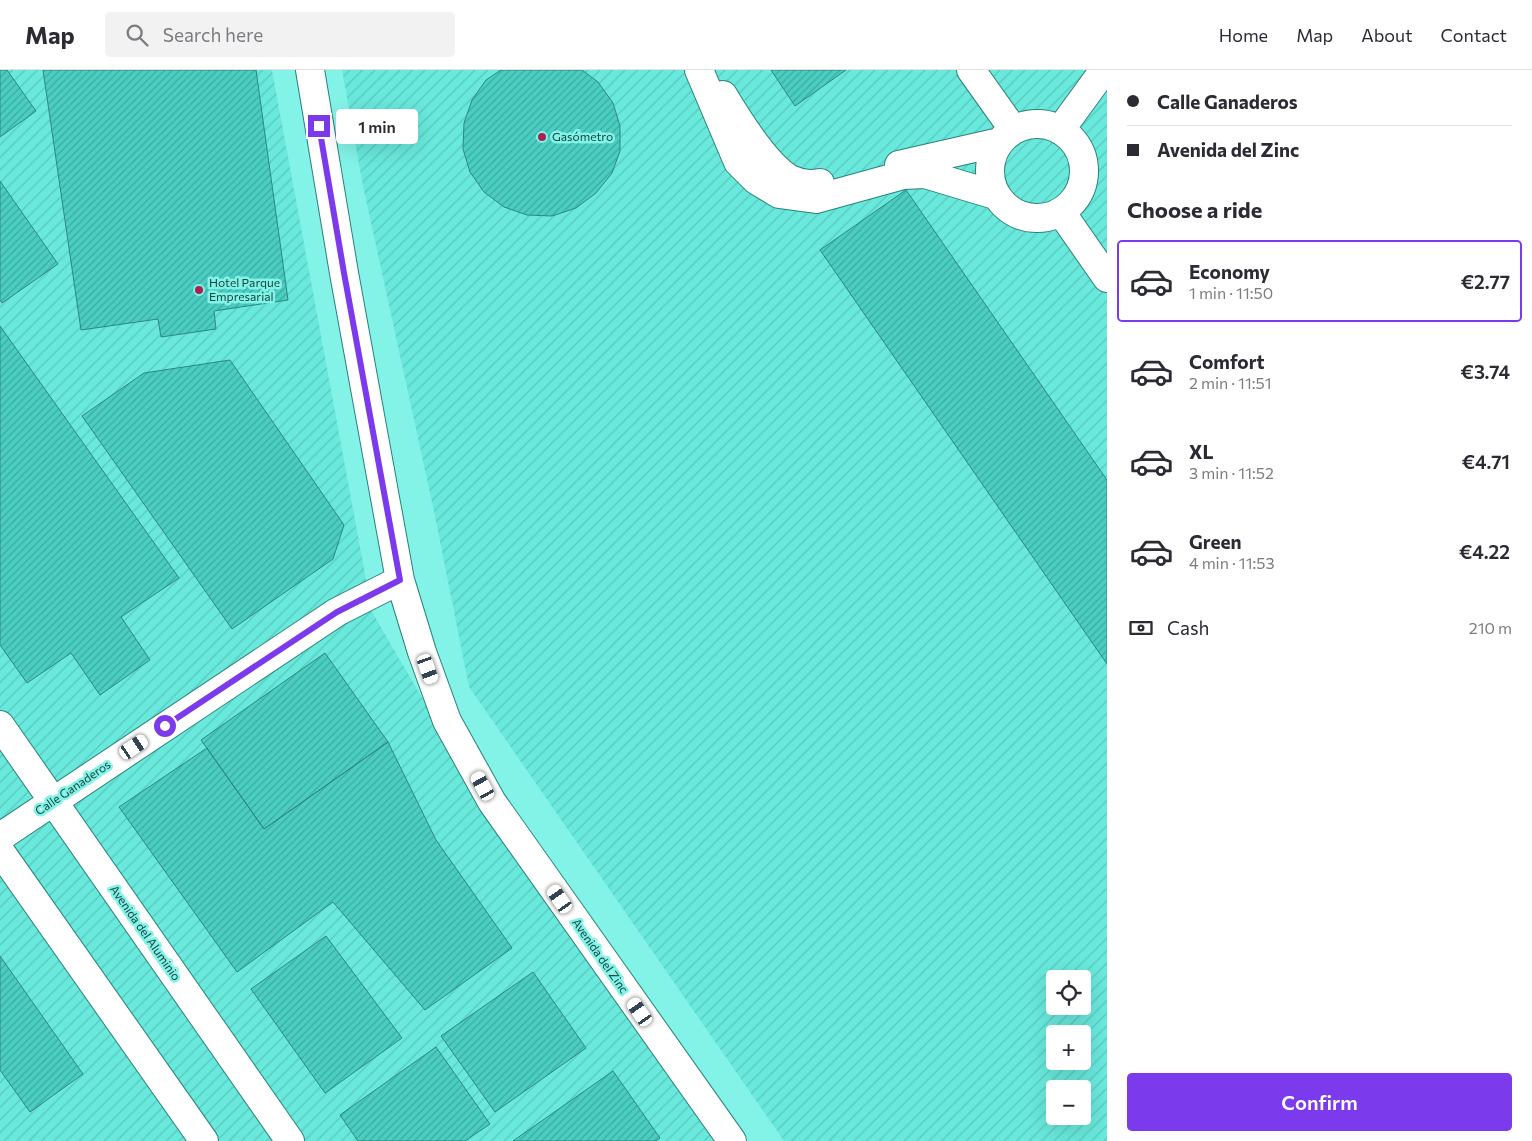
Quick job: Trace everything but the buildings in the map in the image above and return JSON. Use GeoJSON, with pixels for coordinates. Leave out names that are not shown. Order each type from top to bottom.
{"type":"FeatureCollection","features":[{"type":"Feature","properties":{"kind":"street","name":"Avenida del Zinc"},"geometry":{"type":"LineString","coordinates":[[310,70],[344,273],[400,580],[422,652],[447,721],[492,802],[732,1141]]}},
{"type":"Feature","properties":{"kind":"street"},"geometry":{"type":"LineString","coordinates":[[700,70],[738,162],[756,180],[779,194],[816,199],[903,175],[925,174],[995,195],[1013,212],[1037,219],[1061,212],[1079,195],[1085,171],[1079,146],[1061,129],[1037,122],[1006,135],[809,185],[791,180],[776,168],[758,147],[724,95],[719,70]]}},
{"type":"Feature","properties":{"kind":"street"},"geometry":{"type":"LineString","coordinates":[[971,70],[1006,135]]}},
{"type":"Feature","properties":{"kind":"street"},"geometry":{"type":"LineString","coordinates":[[1061,129],[1104,70]]}},
{"type":"Feature","properties":{"kind":"street"},"geometry":{"type":"LineString","coordinates":[[995,195],[989,170],[995,146],[1006,135]]}},
{"type":"Feature","properties":{"kind":"street"},"geometry":{"type":"LineString","coordinates":[[1061,212],[1107,278]]}},
{"type":"Feature","properties":{"kind":"street","name":"Calle Ganaderos"},"geometry":{"type":"LineString","coordinates":[[0,837],[337,612],[400,580]]}},
{"type":"Feature","properties":{"kind":"street","name":"Avenida del Aluminio"},"geometry":{"type":"LineString","coordinates":[[0,725],[290,1141]]}},
{"type":"Feature","properties":{"kind":"street"},"geometry":{"type":"LineString","coordinates":[[0,851],[204,1141]]}},
{"type":"Feature","properties":{"kind":"shaded area"},"geometry":{"type":"Polygon","coordinates":[[[0,70],[272,70],[372,612],[439,727],[714,1141],[0,1141],[0,70]]]}},
{"type":"Feature","properties":{"kind":"shaded area"},"geometry":{"type":"Polygon","coordinates":[[[342,70],[1107,70],[1107,1141],[784,1141],[469,687],[435,516],[363,186],[342,70]]]}},
{"type":"Feature","properties":{"kind":"place","name":"Gasómetro"},"geometry":{"type":"Point","coordinates":[542,137]}},
{"type":"Feature","properties":{"kind":"place","name":"Hotel Parque Empresarial"},"geometry":{"type":"Point","coordinates":[199,290]}},
{"type":"Feature","properties":{"kind":"route"},"geometry":{"type":"LineString","coordinates":[[165,726],[337,612],[400,580],[319,126]]}}]}
